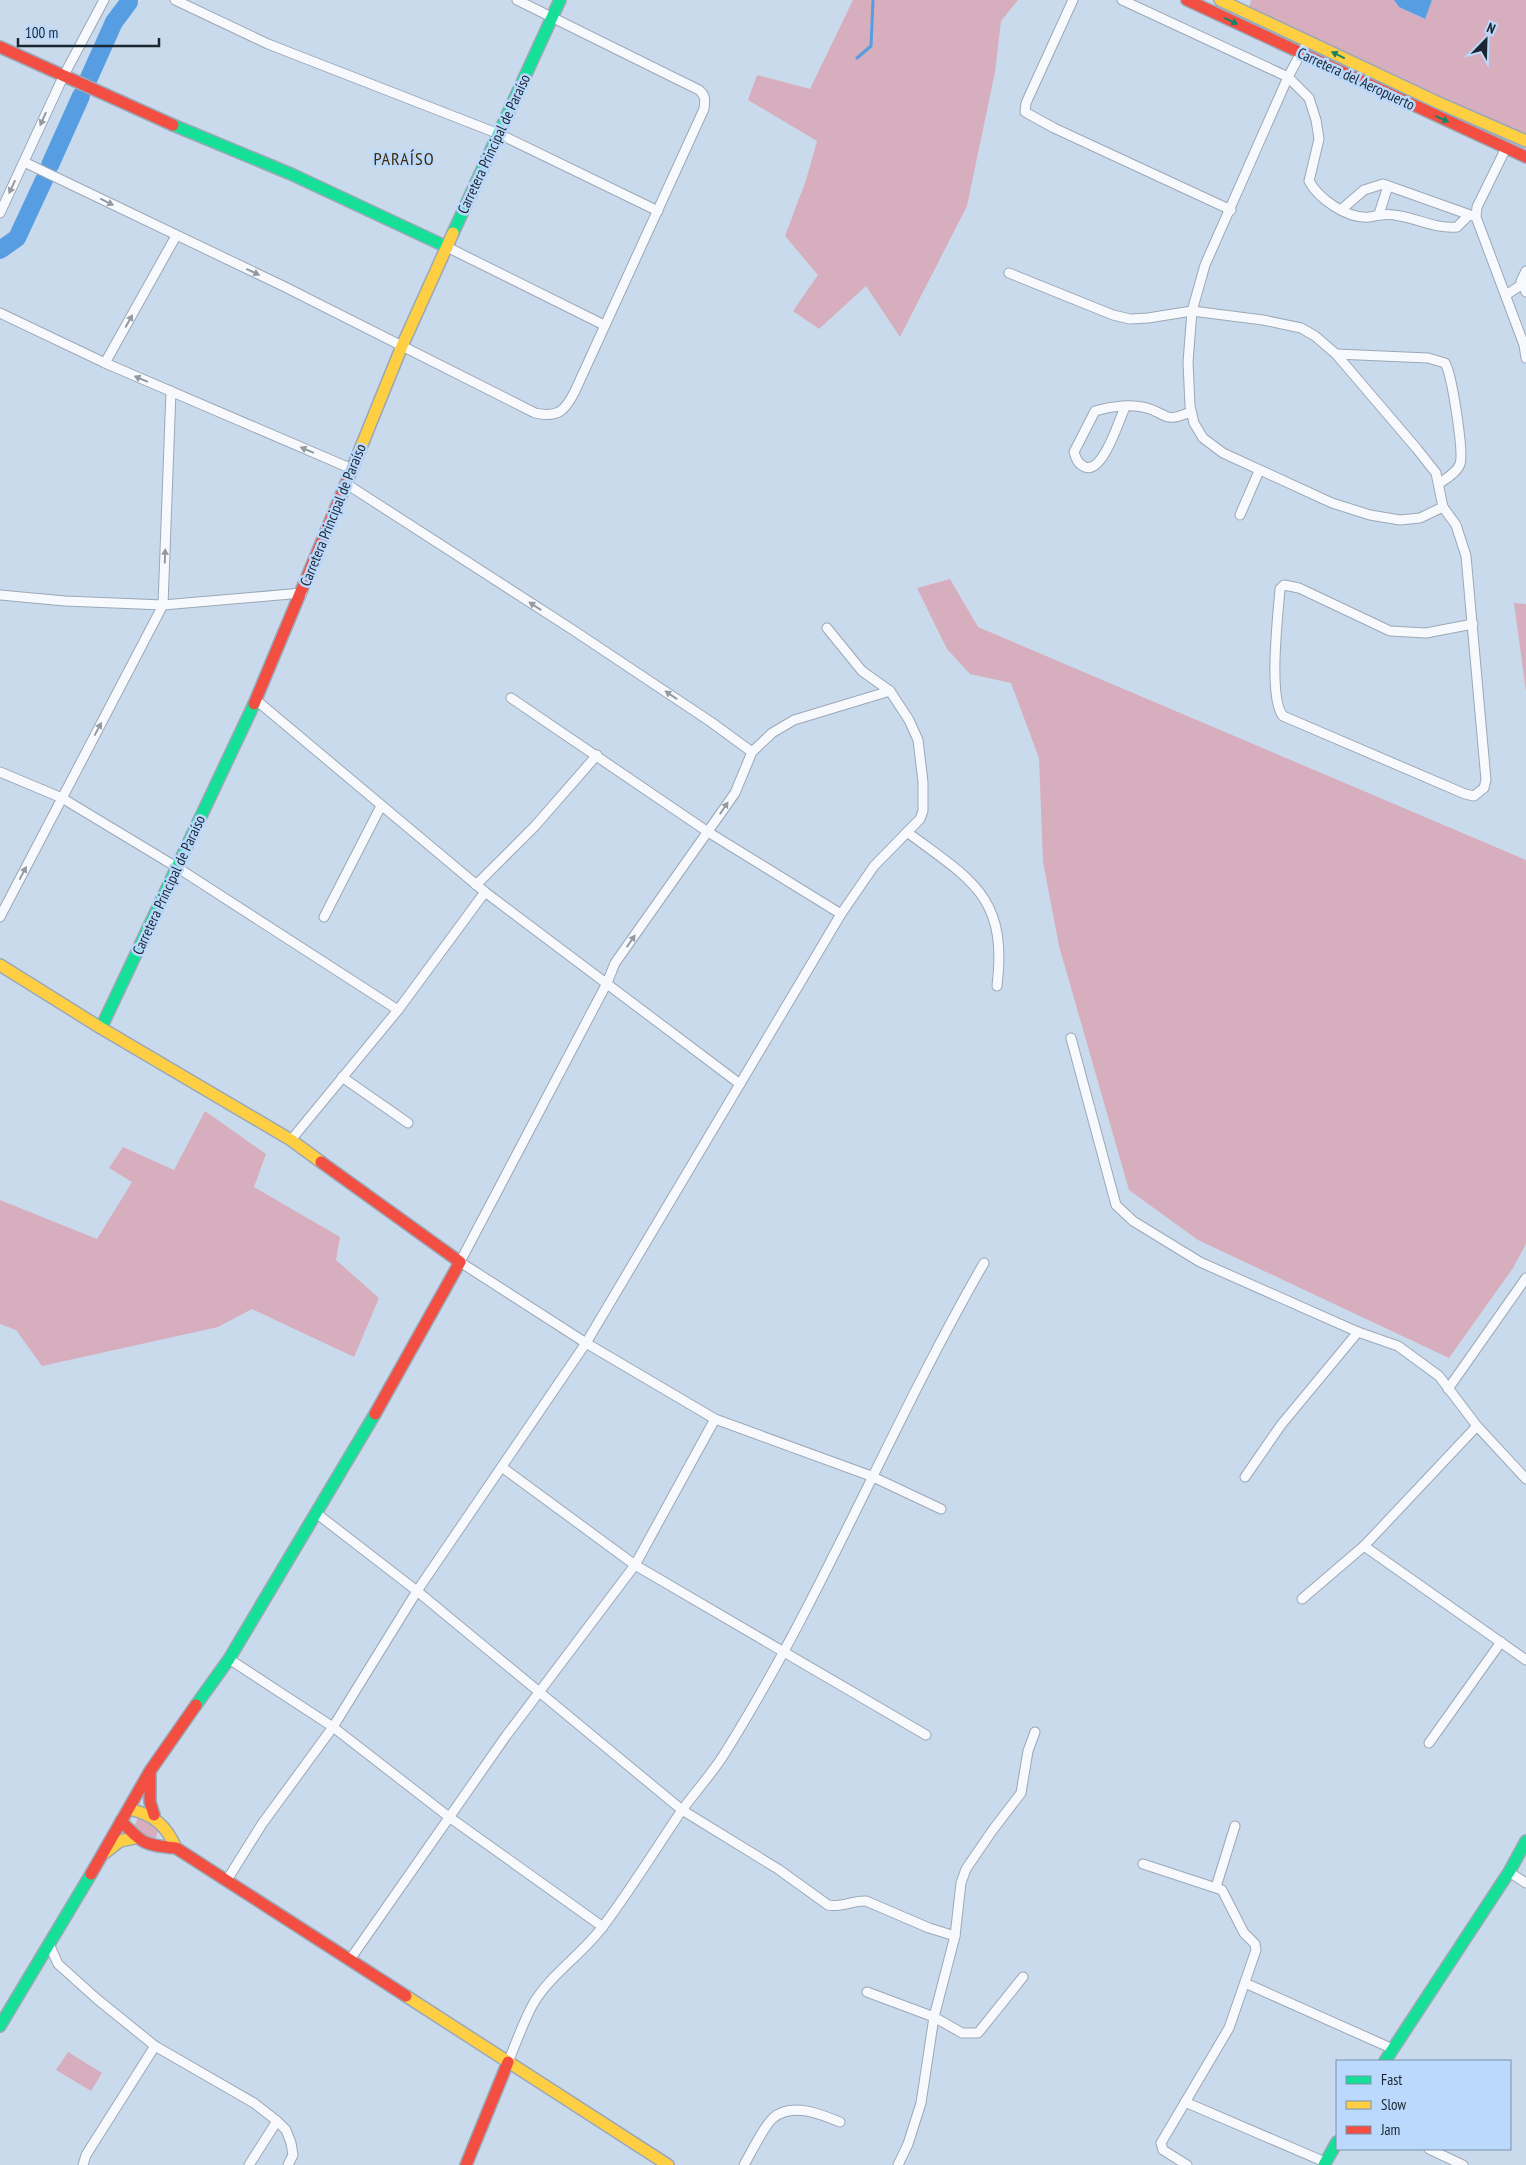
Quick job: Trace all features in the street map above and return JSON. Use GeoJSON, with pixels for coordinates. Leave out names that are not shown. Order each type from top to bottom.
{"type":"FeatureCollection","features":[{"type":"Feature","properties":{"kind":"street"},"geometry":{"type":"LineString","coordinates":[[0,213],[63,77],[104,0]]}},
{"type":"Feature","properties":{"kind":"street"},"geometry":{"type":"LineString","coordinates":[[175,0],[268,44],[499,134],[658,211]]}},
{"type":"Feature","properties":{"kind":"street"},"geometry":{"type":"LineString","coordinates":[[24,162],[536,413],[548,416],[560,412],[568,404],[704,109],[704,94],[517,0]]}},
{"type":"Feature","properties":{"kind":"street","name":"Carretera Principal de Paraíso"},"geometry":{"type":"LineString","coordinates":[[101,1028],[256,700],[302,593],[402,346],[560,0]]}},
{"type":"Feature","properties":{"kind":"street"},"geometry":{"type":"LineString","coordinates":[[1073,0],[1026,104],[1025,112],[1054,128],[1231,210]]}},
{"type":"Feature","properties":{"kind":"street"},"geometry":{"type":"LineString","coordinates":[[1122,0],[1288,77],[1309,98],[1316,120],[1319,138],[1309,180],[1317,194],[1334,207],[1369,217],[1379,214],[1402,216],[1450,228],[1457,227],[1472,216],[1506,148]]}},
{"type":"Feature","properties":{"kind":"street","name":"Carretera del Aeropuerto"},"geometry":{"type":"LineString","coordinates":[[1187,0],[1526,157]]}},
{"type":"Feature","properties":{"kind":"street","name":"Carretera del Aeropuerto"},"geometry":{"type":"LineString","coordinates":[[1220,0],[1439,103],[1526,141]]}},
{"type":"Feature","properties":{"kind":"street"},"geometry":{"type":"LineString","coordinates":[[1308,40],[1288,77],[1206,265],[1192,311],[1188,362],[1191,412],[1203,438],[1223,453],[1332,503],[1370,515],[1400,520],[1420,518],[1443,507]]}},
{"type":"Feature","properties":{"kind":"street"},"geometry":{"type":"LineString","coordinates":[[0,47],[63,77],[291,174],[446,247],[604,325]]}},
{"type":"Feature","properties":{"kind":"street"},"geometry":{"type":"LineString","coordinates":[[1342,209],[1371,186],[1388,186],[1472,216],[1506,295],[1526,358]]}},
{"type":"Feature","properties":{"kind":"street"},"geometry":{"type":"LineString","coordinates":[[1379,214],[1388,186]]}},
{"type":"Feature","properties":{"kind":"street"},"geometry":{"type":"LineString","coordinates":[[105,363],[176,236]]}},
{"type":"Feature","properties":{"kind":"street"},"geometry":{"type":"LineString","coordinates":[[1506,295],[1524,288],[1522,277],[1526,271]]}},
{"type":"Feature","properties":{"kind":"street"},"geometry":{"type":"LineString","coordinates":[[1010,273],[1114,315],[1130,319],[1192,311],[1263,320],[1302,328],[1315,336],[1336,354],[1436,472],[1440,483],[1443,507],[1456,525],[1466,556],[1473,624],[1486,780],[1484,788],[1474,796],[1292,722],[1278,710],[1275,678],[1280,589],[1284,585],[1299,588],[1390,631],[1426,633],[1473,624]]}},
{"type":"Feature","properties":{"kind":"street"},"geometry":{"type":"LineString","coordinates":[[0,312],[105,363],[352,469]]}},
{"type":"Feature","properties":{"kind":"street"},"geometry":{"type":"LineString","coordinates":[[1336,354],[1428,358],[1445,363],[1452,382],[1461,457],[1456,469],[1440,483]]}},
{"type":"Feature","properties":{"kind":"street"},"geometry":{"type":"LineString","coordinates":[[0,916],[163,605],[171,392]]}},
{"type":"Feature","properties":{"kind":"street"},"geometry":{"type":"LineString","coordinates":[[1125,407],[1103,460],[1088,468],[1081,465],[1074,452],[1095,411],[1136,405],[1149,408],[1168,417],[1191,412]]}},
{"type":"Feature","properties":{"kind":"street"},"geometry":{"type":"LineString","coordinates":[[1240,515],[1259,471]]}},
{"type":"Feature","properties":{"kind":"street"},"geometry":{"type":"LineString","coordinates":[[345,483],[573,630],[711,722],[752,752]]}},
{"type":"Feature","properties":{"kind":"street"},"geometry":{"type":"LineString","coordinates":[[0,596],[163,605],[302,593]]}},
{"type":"Feature","properties":{"kind":"street"},"geometry":{"type":"LineString","coordinates":[[228,1880],[262,1824],[333,1728],[417,1591],[503,1468],[586,1343],[840,914],[874,866],[920,819],[923,811],[924,795],[918,740],[909,720],[890,691],[862,671],[826,628]]}},
{"type":"Feature","properties":{"kind":"street"},"geometry":{"type":"LineString","coordinates":[[0,2026],[50,1946],[150,1771],[229,1659],[403,1367],[607,983],[615,963],[735,793],[752,752],[772,733],[794,720],[890,691]]}},
{"type":"Feature","properties":{"kind":"street"},"geometry":{"type":"LineString","coordinates":[[511,698],[708,832],[840,914]]}},
{"type":"Feature","properties":{"kind":"street"},"geometry":{"type":"LineString","coordinates":[[256,700],[476,885],[740,1084]]}},
{"type":"Feature","properties":{"kind":"street"},"geometry":{"type":"LineString","coordinates":[[476,885],[535,826],[597,755]]}},
{"type":"Feature","properties":{"kind":"street"},"geometry":{"type":"LineString","coordinates":[[0,772],[62,798],[178,868],[398,1010]]}},
{"type":"Feature","properties":{"kind":"street"},"geometry":{"type":"LineString","coordinates":[[324,917],[381,806]]}},
{"type":"Feature","properties":{"kind":"street"},"geometry":{"type":"LineString","coordinates":[[908,832],[968,878],[982,893],[994,916],[1000,962],[997,986]]}},
{"type":"Feature","properties":{"kind":"street"},"geometry":{"type":"LineString","coordinates":[[291,1140],[398,1010],[485,892]]}},
{"type":"Feature","properties":{"kind":"street"},"geometry":{"type":"LineString","coordinates":[[0,965],[101,1028],[291,1140],[460,1262],[586,1343],[715,1419],[871,1476],[942,1509]]}},
{"type":"Feature","properties":{"kind":"street"},"geometry":{"type":"LineString","coordinates":[[1071,1038],[1116,1205],[1133,1221],[1200,1262],[1358,1332],[1398,1346],[1439,1376],[1477,1426],[1526,1480]]}},
{"type":"Feature","properties":{"kind":"street"},"geometry":{"type":"LineString","coordinates":[[342,1077],[408,1123]]}},
{"type":"Feature","properties":{"kind":"street"},"geometry":{"type":"LineString","coordinates":[[466,2165],[533,2005],[550,1983],[577,1957],[603,1927],[682,1810],[722,1758],[784,1653],[871,1476],[954,1314],[984,1263]]}},
{"type":"Feature","properties":{"kind":"street"},"geometry":{"type":"LineString","coordinates":[[1448,1389],[1526,1278]]}},
{"type":"Feature","properties":{"kind":"street"},"geometry":{"type":"LineString","coordinates":[[1245,1477],[1281,1425],[1358,1332]]}},
{"type":"Feature","properties":{"kind":"street"},"geometry":{"type":"LineString","coordinates":[[351,1958],[449,1817],[635,1565],[715,1419]]}},
{"type":"Feature","properties":{"kind":"street"},"geometry":{"type":"LineString","coordinates":[[1302,1599],[1364,1546],[1477,1426]]}},
{"type":"Feature","properties":{"kind":"street"},"geometry":{"type":"LineString","coordinates":[[503,1468],[635,1565],[926,1734]]}},
{"type":"Feature","properties":{"kind":"street"},"geometry":{"type":"LineString","coordinates":[[316,1513],[417,1591],[682,1810],[778,1869],[828,1905],[836,1906],[858,1900],[866,1901],[929,1928],[955,1936]]}},
{"type":"Feature","properties":{"kind":"street"},"geometry":{"type":"LineString","coordinates":[[1364,1546],[1526,1660]]}},
{"type":"Feature","properties":{"kind":"street"},"geometry":{"type":"LineString","coordinates":[[1429,1743],[1501,1642]]}},
{"type":"Feature","properties":{"kind":"street"},"geometry":{"type":"LineString","coordinates":[[229,1659],[333,1728],[449,1817],[603,1927]]}},
{"type":"Feature","properties":{"kind":"street"},"geometry":{"type":"LineString","coordinates":[[898,2165],[908,2144],[921,2103],[934,2017],[955,1936],[961,1883],[966,1869],[1021,1793],[1028,1751],[1035,1732]]}},
{"type":"Feature","properties":{"kind":"street"},"geometry":{"type":"LineString","coordinates":[[150,1771],[150,1802],[154,1816],[169,1832],[176,1848]]}},
{"type":"Feature","properties":{"kind":"street"},"geometry":{"type":"LineString","coordinates":[[129,1809],[154,1816]]}},
{"type":"Feature","properties":{"kind":"street"},"geometry":{"type":"LineString","coordinates":[[121,1821],[135,1838],[151,1846],[176,1848],[228,1880],[668,2165]]}},
{"type":"Feature","properties":{"kind":"street"},"geometry":{"type":"LineString","coordinates":[[1216,1887],[1234,1826]]}},
{"type":"Feature","properties":{"kind":"street"},"geometry":{"type":"LineString","coordinates":[[100,1857],[114,1844],[126,1838],[135,1838]]}},
{"type":"Feature","properties":{"kind":"street"},"geometry":{"type":"LineString","coordinates":[[1387,2060],[1526,1841]]}},
{"type":"Feature","properties":{"kind":"street"},"geometry":{"type":"LineString","coordinates":[[1143,1864],[1222,1890],[1238,1923],[1255,1944],[1256,1950],[1229,2028],[1186,2102],[1172,2121],[1161,2146],[1169,2156],[1187,2165]]}},
{"type":"Feature","properties":{"kind":"street"},"geometry":{"type":"LineString","coordinates":[[1508,1872],[1526,1883]]}},
{"type":"Feature","properties":{"kind":"street"},"geometry":{"type":"LineString","coordinates":[[50,1946],[58,1964],[97,1999],[155,2046],[254,2103],[277,2121],[286,2130],[291,2143],[293,2155],[288,2165]]}},
{"type":"Feature","properties":{"kind":"street"},"geometry":{"type":"LineString","coordinates":[[40,1961],[58,1964]]}},
{"type":"Feature","properties":{"kind":"street"},"geometry":{"type":"LineString","coordinates":[[867,1992],[934,2017],[962,2033],[978,2032],[990,2020],[1024,1977]]}},
{"type":"Feature","properties":{"kind":"street"},"geometry":{"type":"LineString","coordinates":[[1245,1984],[1393,2049]]}},
{"type":"Feature","properties":{"kind":"street"},"geometry":{"type":"LineString","coordinates":[[83,2165],[86,2155],[155,2046]]}},
{"type":"Feature","properties":{"kind":"street"},"geometry":{"type":"LineString","coordinates":[[1186,2102],[1325,2164],[1336,2144]]}},
{"type":"Feature","properties":{"kind":"street"},"geometry":{"type":"LineString","coordinates":[[744,2165],[765,2128],[773,2118],[789,2110],[814,2112],[840,2122]]}},
{"type":"Feature","properties":{"kind":"street"},"geometry":{"type":"LineString","coordinates":[[249,2165],[277,2121]]}},
{"type":"Feature","properties":{"kind":"street"},"geometry":{"type":"LineString","coordinates":[[1431,2150],[1463,2165]]}},
{"type":"Feature","properties":{"kind":"shaded area"},"geometry":{"type":"Polygon","coordinates":[[[853,0],[1018,0],[1001,21],[995,72],[967,206],[900,337],[866,286],[819,329],[793,311],[818,275],[785,236],[806,180],[817,141],[748,100],[757,75],[810,89],[853,0]]]}},
{"type":"Feature","properties":{"kind":"shaded area"},"geometry":{"type":"Polygon","coordinates":[[[1251,0],[1394,0],[1399,7],[1424,19],[1432,0],[1526,0],[1526,146],[1248,13],[1251,0]]]}},
{"type":"Feature","properties":{"kind":"shaded area"},"geometry":{"type":"Polygon","coordinates":[[[950,579],[978,627],[1526,860],[1526,1244],[1513,1268],[1449,1358],[1198,1240],[1129,1190],[1059,946],[1043,862],[1039,758],[1011,683],[970,674],[947,649],[917,588],[950,579]]]}},
{"type":"Feature","properties":{"kind":"shaded area"},"geometry":{"type":"Polygon","coordinates":[[[1514,603],[1526,604],[1526,692],[1514,603]]]}},
{"type":"Feature","properties":{"kind":"shaded area"},"geometry":{"type":"Polygon","coordinates":[[[205,1111],[266,1154],[254,1187],[340,1237],[336,1260],[379,1298],[354,1357],[252,1309],[218,1327],[42,1366],[16,1330],[0,1324],[0,1200],[97,1239],[132,1182],[109,1168],[123,1147],[174,1170],[205,1111]]]}},
{"type":"Feature","properties":{"kind":"shaded area"},"geometry":{"type":"Polygon","coordinates":[[[144,1814],[160,1827],[155,1839],[149,1841],[134,1827],[138,1818],[144,1814]]]}},
{"type":"Feature","properties":{"kind":"shaded area"},"geometry":{"type":"Polygon","coordinates":[[[68,2052],[102,2073],[91,2091],[56,2070],[68,2052]]]}},
{"type":"Feature","properties":{"kind":"water"},"geometry":{"type":"Polygon","coordinates":[[[1394,0],[1432,0],[1425,19],[1399,7],[1394,0]]]}},
{"type":"Feature","properties":{"kind":"waterway"},"geometry":{"type":"LineString","coordinates":[[857,58],[871,46],[873,0]]}},
{"type":"Feature","properties":{"kind":"waterway"},"geometry":{"type":"LineString","coordinates":[[88,80],[114,22],[129,2]]}},
{"type":"Feature","properties":{"kind":"waterway"},"geometry":{"type":"LineString","coordinates":[[50,165],[81,96]]}},
{"type":"Feature","properties":{"kind":"waterway"},"geometry":{"type":"LineString","coordinates":[[0,250],[17,238],[44,180]]}},
{"type":"Feature","properties":{"kind":"traffic: fast"},"geometry":{"type":"LineString","coordinates":[[453,233],[560,0]]}},
{"type":"Feature","properties":{"kind":"traffic: fast"},"geometry":{"type":"LineString","coordinates":[[173,125],[291,174],[447,247]]}},
{"type":"Feature","properties":{"kind":"traffic: fast"},"geometry":{"type":"LineString","coordinates":[[101,1028],[254,704]]}},
{"type":"Feature","properties":{"kind":"traffic: fast"},"geometry":{"type":"LineString","coordinates":[[196,1705],[229,1659],[375,1414]]}},
{"type":"Feature","properties":{"kind":"traffic: fast"},"geometry":{"type":"LineString","coordinates":[[1386,2060],[1509,1872],[1526,1841]]}},
{"type":"Feature","properties":{"kind":"traffic: fast"},"geometry":{"type":"LineString","coordinates":[[0,2026],[91,1874]]}},
{"type":"Feature","properties":{"kind":"traffic: fast"},"geometry":{"type":"LineString","coordinates":[[1324,2165],[1336,2144]]}},
{"type":"Feature","properties":{"kind":"traffic: slow"},"geometry":{"type":"LineString","coordinates":[[1220,0],[1439,103],[1526,141]]}},
{"type":"Feature","properties":{"kind":"traffic: slow"},"geometry":{"type":"LineString","coordinates":[[357,457],[402,346],[453,233]]}},
{"type":"Feature","properties":{"kind":"traffic: slow"},"geometry":{"type":"LineString","coordinates":[[0,965],[101,1028],[291,1140],[321,1162]]}},
{"type":"Feature","properties":{"kind":"traffic: slow"},"geometry":{"type":"LineString","coordinates":[[129,1809],[145,1814],[158,1822],[168,1833],[176,1848]]}},
{"type":"Feature","properties":{"kind":"traffic: slow"},"geometry":{"type":"LineString","coordinates":[[106,1852],[120,1841],[135,1838]]}},
{"type":"Feature","properties":{"kind":"traffic: slow"},"geometry":{"type":"LineString","coordinates":[[406,1996],[668,2165]]}},
{"type":"Feature","properties":{"kind":"traffic: jam"},"geometry":{"type":"LineString","coordinates":[[1187,0],[1526,157]]}},
{"type":"Feature","properties":{"kind":"traffic: jam"},"geometry":{"type":"LineString","coordinates":[[0,47],[173,125]]}},
{"type":"Feature","properties":{"kind":"traffic: jam"},"geometry":{"type":"LineString","coordinates":[[254,704],[357,457]]}},
{"type":"Feature","properties":{"kind":"traffic: jam"},"geometry":{"type":"LineString","coordinates":[[321,1162],[460,1262],[375,1414]]}},
{"type":"Feature","properties":{"kind":"traffic: jam"},"geometry":{"type":"LineString","coordinates":[[91,1874],[150,1771],[196,1705]]}},
{"type":"Feature","properties":{"kind":"traffic: jam"},"geometry":{"type":"LineString","coordinates":[[150,1774],[150,1802],[154,1815]]}},
{"type":"Feature","properties":{"kind":"traffic: jam"},"geometry":{"type":"LineString","coordinates":[[121,1821],[145,1842],[157,1846],[176,1848],[406,1996]]}},
{"type":"Feature","properties":{"kind":"traffic: jam"},"geometry":{"type":"LineString","coordinates":[[466,2165],[508,2062]]}},
{"type":"Feature","properties":{"kind":"district","name":"PARAÍSO"},"geometry":{"type":"Point","coordinates":[404,159]}}]}
